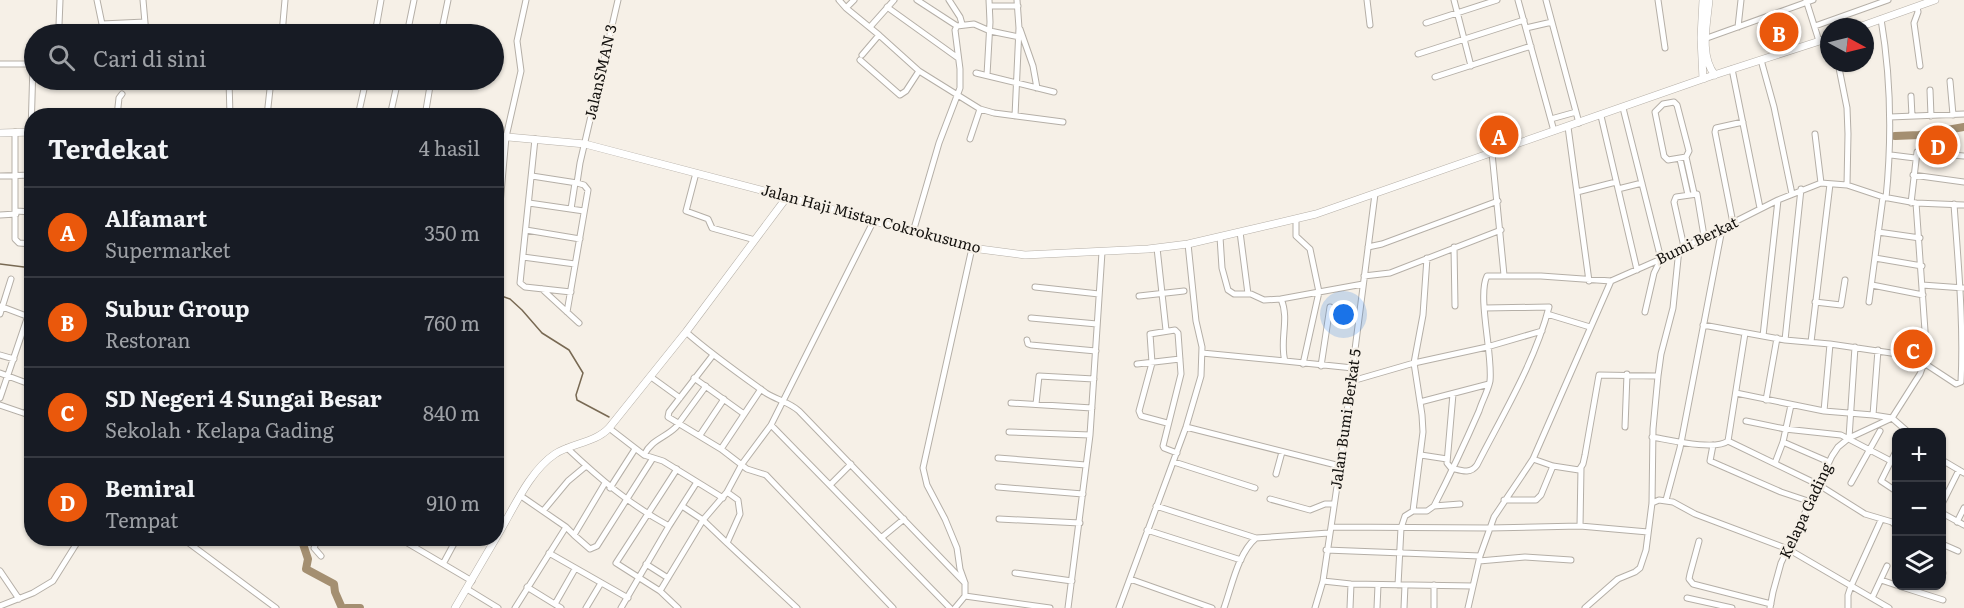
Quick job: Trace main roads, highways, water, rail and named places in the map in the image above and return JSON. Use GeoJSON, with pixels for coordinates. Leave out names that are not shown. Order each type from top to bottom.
{"type":"FeatureCollection","features":[{"type":"Feature","properties":{"kind":"main road"},"geometry":{"type":"LineString","coordinates":[[1703,0],[1701,38],[1703,79]]}},
{"type":"Feature","properties":{"kind":"main road"},"geometry":{"type":"LineString","coordinates":[[1708,0],[1707,61],[1715,75]]}},
{"type":"Feature","properties":{"kind":"main road"},"geometry":{"type":"LineString","coordinates":[[1874,22],[1917,7],[1926,1],[1935,0]]}},
{"type":"Feature","properties":{"kind":"main road","name":"Jalan Haji Mistar Cokrokusumo"},"geometry":{"type":"LineString","coordinates":[[504,137],[585,144],[972,248],[1025,255],[1157,248],[1188,244],[1296,219],[1376,194],[1703,79],[1820,41]]}},
{"type":"Feature","properties":{"kind":"main road"},"geometry":{"type":"LineString","coordinates":[[0,133],[24,132]]}},
{"type":"Feature","properties":{"kind":"main road"},"geometry":{"type":"LineString","coordinates":[[504,525],[544,464],[556,453],[599,436],[609,428],[686,332],[787,197]]}},
{"type":"Feature","properties":{"kind":"main road"},"geometry":{"type":"LineString","coordinates":[[455,608],[492,546]]}},
{"type":"Feature","properties":{"kind":"waterway"},"geometry":{"type":"LineString","coordinates":[[1895,136],[1919,135],[1964,127]]}},
{"type":"Feature","properties":{"kind":"waterway"},"geometry":{"type":"LineString","coordinates":[[0,264],[24,267]]}},
{"type":"Feature","properties":{"kind":"waterway"},"geometry":{"type":"LineString","coordinates":[[504,297],[510,299],[522,310],[542,333],[569,350],[583,373],[576,395],[577,400],[609,417]]}},
{"type":"Feature","properties":{"kind":"waterway"},"geometry":{"type":"LineString","coordinates":[[304,546],[308,559],[306,569],[334,584],[342,608]]}},
{"type":"Feature","properties":{"kind":"waterway"},"geometry":{"type":"LineString","coordinates":[[346,608],[360,608]]}},
{"type":"Feature","properties":{"kind":"place","name":"Subur Group"},"geometry":{"type":"Point","coordinates":[1779,32]}},
{"type":"Feature","properties":{"kind":"place","name":"Alfamart"},"geometry":{"type":"Point","coordinates":[1499,135]}},
{"type":"Feature","properties":{"kind":"place","name":"Bemiral"},"geometry":{"type":"Point","coordinates":[1938,145]}},
{"type":"Feature","properties":{"kind":"place","name":"SD Negeri 4 Sungai Besar"},"geometry":{"type":"Point","coordinates":[1913,349]}}]}
